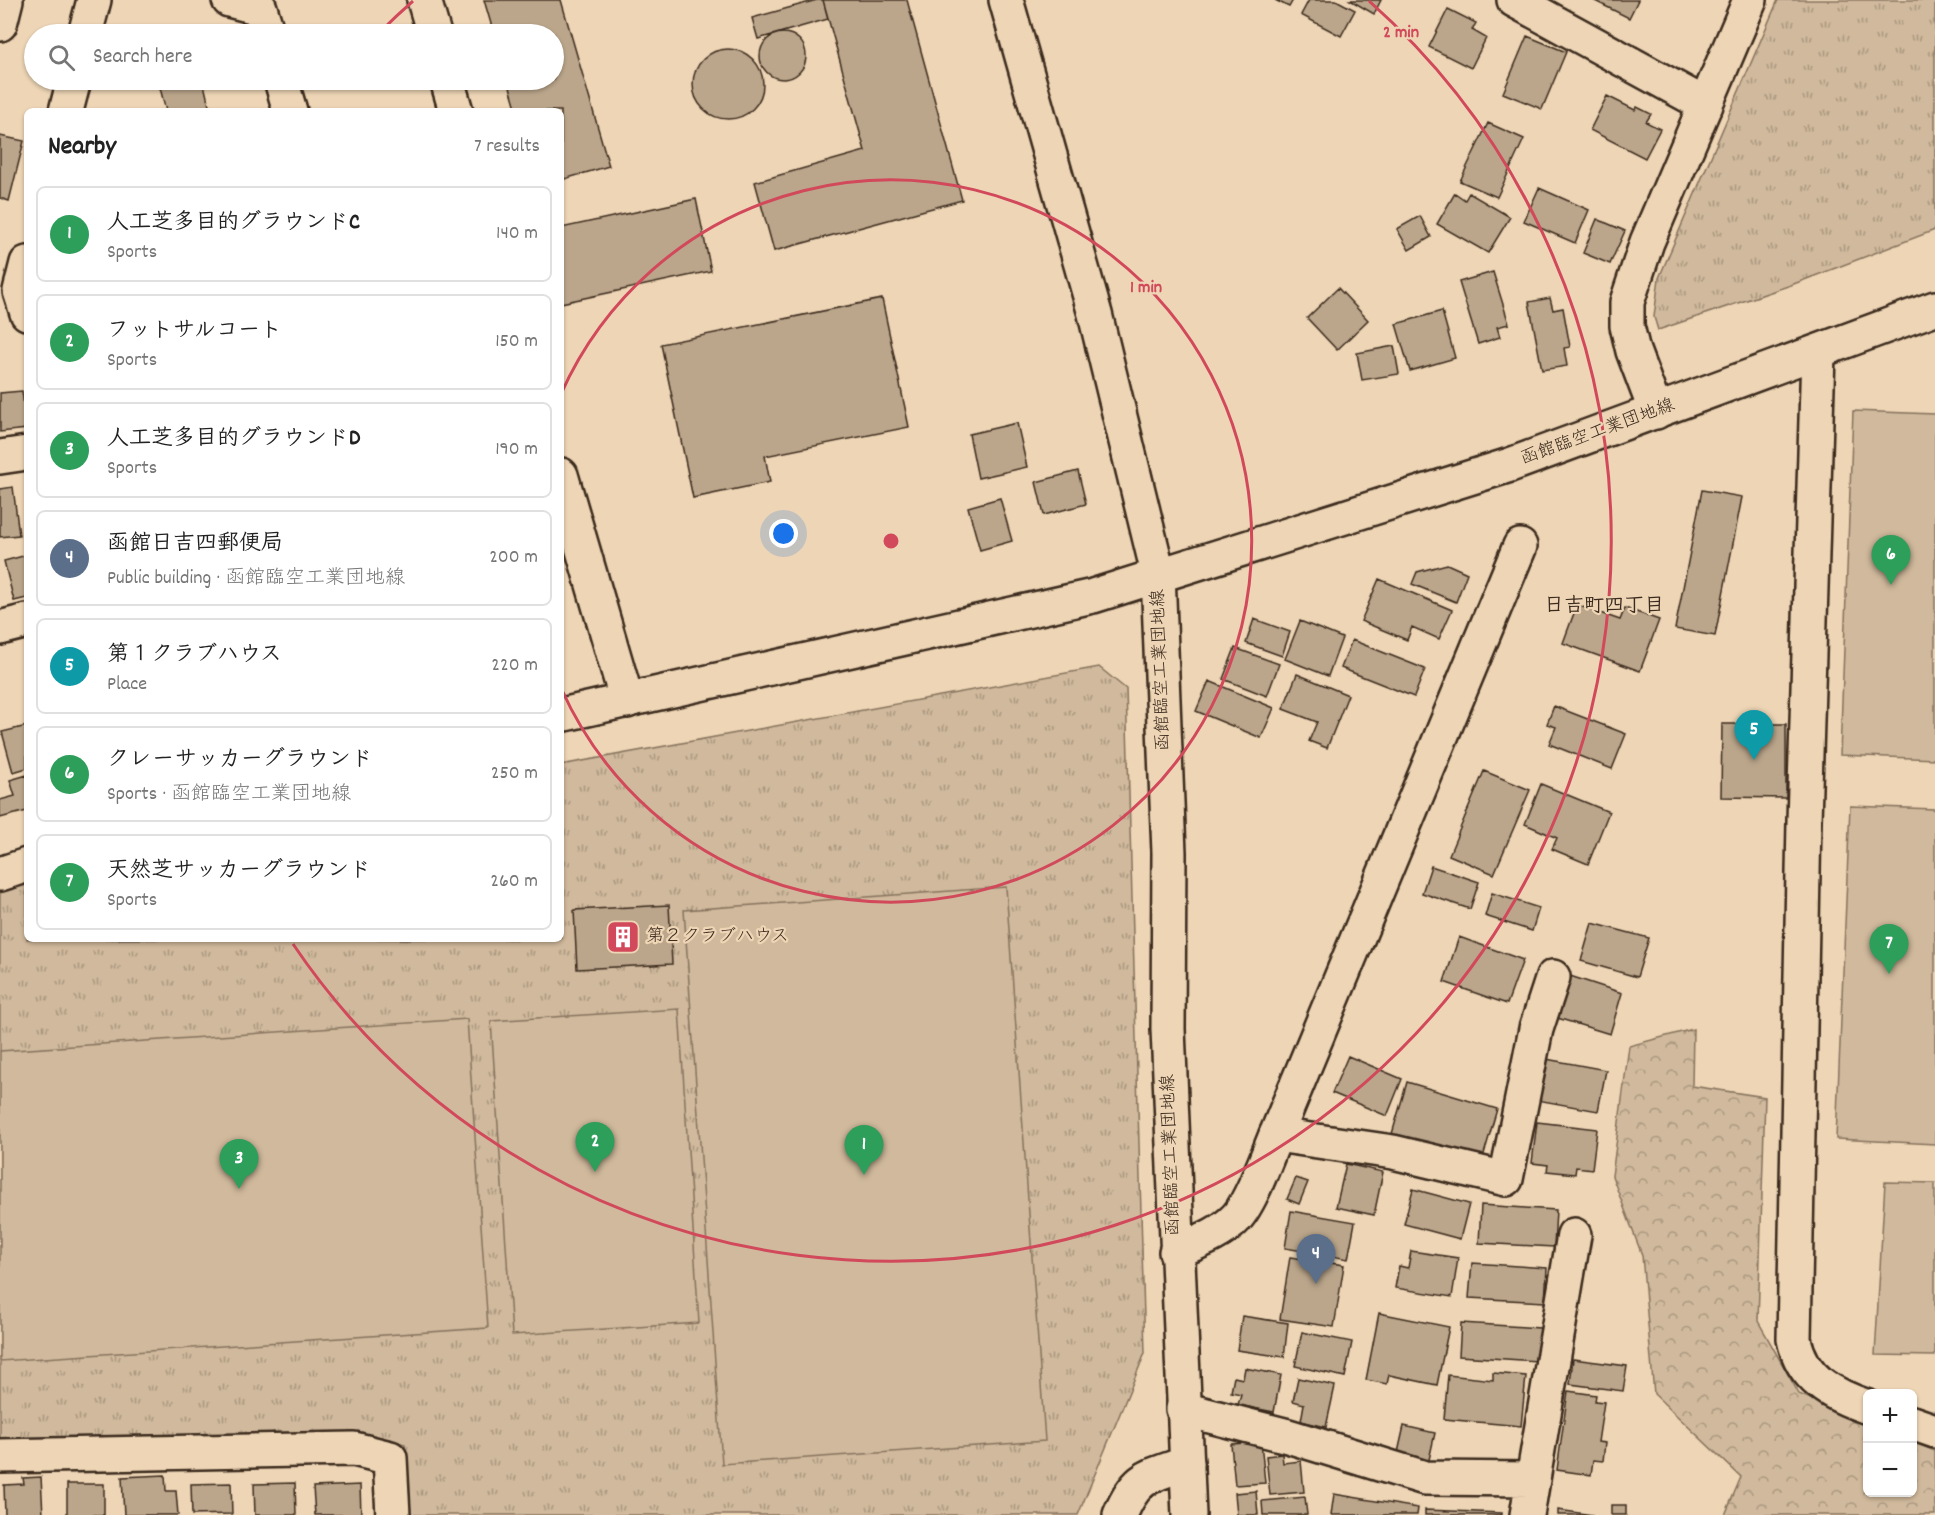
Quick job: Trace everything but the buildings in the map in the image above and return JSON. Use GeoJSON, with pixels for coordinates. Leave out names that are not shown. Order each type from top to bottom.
{"type":"FeatureCollection","features":[{"type":"Feature","properties":{"kind":"street"},"geometry":{"type":"LineString","coordinates":[[0,24],[6,0]]}},
{"type":"Feature","properties":{"kind":"street"},"geometry":{"type":"LineString","coordinates":[[88,24],[94,0]]}},
{"type":"Feature","properties":{"kind":"street"},"geometry":{"type":"LineString","coordinates":[[229,0],[260,8],[265,24]]}},
{"type":"Feature","properties":{"kind":"street"},"geometry":{"type":"LineString","coordinates":[[424,0],[431,24]]}},
{"type":"Feature","properties":{"kind":"street"},"geometry":{"type":"LineString","coordinates":[[564,714],[1093,596],[1158,573],[1095,314],[1005,0]]}},
{"type":"Feature","properties":{"kind":"street"},"geometry":{"type":"LineString","coordinates":[[1514,0],[1706,105]]}},
{"type":"Feature","properties":{"kind":"street"},"geometry":{"type":"LineString","coordinates":[[1656,412],[1633,351],[1627,326],[1627,302],[1647,242],[1750,0]]}},
{"type":"Feature","properties":{"kind":"street"},"geometry":{"type":"LineString","coordinates":[[67,108],[71,90]]}},
{"type":"Feature","properties":{"kind":"street"},"geometry":{"type":"LineString","coordinates":[[284,90],[289,108]]}},
{"type":"Feature","properties":{"kind":"street"},"geometry":{"type":"LineString","coordinates":[[450,90],[455,108]]}},
{"type":"Feature","properties":{"kind":"street","name":"函館臨空工業団地線"},"geometry":{"type":"LineString","coordinates":[[1189,1515],[1168,1029],[1169,853],[1158,573],[1510,465],[1935,308]]}},
{"type":"Feature","properties":{"kind":"street"},"geometry":{"type":"LineString","coordinates":[[1818,353],[1804,845],[1794,1339],[1797,1355],[1809,1374],[1822,1386],[1863,1405]]}},
{"type":"Feature","properties":{"kind":"street"},"geometry":{"type":"LineString","coordinates":[[0,457],[24,453]]}},
{"type":"Feature","properties":{"kind":"street"},"geometry":{"type":"LineString","coordinates":[[564,485],[627,701]]}},
{"type":"Feature","properties":{"kind":"street"},"geometry":{"type":"LineString","coordinates":[[1176,1252],[1215,1234],[1235,1220],[1276,1135],[1520,546]]}},
{"type":"Feature","properties":{"kind":"street"},"geometry":{"type":"LineString","coordinates":[[0,628],[24,622]]}},
{"type":"Feature","properties":{"kind":"street"},"geometry":{"type":"LineString","coordinates":[[0,874],[24,866]]}},
{"type":"Feature","properties":{"kind":"street"},"geometry":{"type":"LineString","coordinates":[[1276,1135],[1393,1152],[1506,1179],[1536,1029],[1553,977]]}},
{"type":"Feature","properties":{"kind":"street"},"geometry":{"type":"LineString","coordinates":[[1527,1515],[1574,1234]]}},
{"type":"Feature","properties":{"kind":"street"},"geometry":{"type":"LineString","coordinates":[[1183,1409],[1288,1436],[1425,1478],[1532,1479]]}},
{"type":"Feature","properties":{"kind":"street"},"geometry":{"type":"LineString","coordinates":[[1917,1425],[1935,1431]]}},
{"type":"Feature","properties":{"kind":"street"},"geometry":{"type":"LineString","coordinates":[[0,1456],[354,1449],[390,1458],[393,1515]]}},
{"type":"Feature","properties":{"kind":"street"},"geometry":{"type":"LineString","coordinates":[[1120,1515],[1128,1497],[1142,1479],[1187,1463]]}},
{"type":"Feature","properties":{"kind":"green space"},"geometry":{"type":"Polygon","coordinates":[[[1778,0],[1935,0],[1935,230],[1791,285],[1658,330],[1654,317],[1659,278],[1778,0]]]}},
{"type":"Feature","properties":{"kind":"green space"},"geometry":{"type":"Polygon","coordinates":[[[1853,411],[1935,414],[1935,759],[1840,755],[1853,411]]]}},
{"type":"Feature","properties":{"kind":"green space"},"geometry":{"type":"Polygon","coordinates":[[[1099,667],[1126,689],[1145,1353],[1078,1515],[411,1515],[405,1444],[356,1435],[0,1439],[0,893],[24,886],[24,942],[564,942],[564,764],[1099,667]]]}},
{"type":"Feature","properties":{"kind":"green space"},"geometry":{"type":"Polygon","coordinates":[[[1850,806],[1935,809],[1935,1144],[1836,1139],[1850,806]]]}},
{"type":"Feature","properties":{"kind":"green space"},"geometry":{"type":"Polygon","coordinates":[[[1006,887],[1045,1441],[722,1464],[684,910],[1006,887]]]}},
{"type":"Feature","properties":{"kind":"green space"},"geometry":{"type":"Polygon","coordinates":[[[679,1009],[699,1323],[512,1335],[491,1021],[679,1009]]]}},
{"type":"Feature","properties":{"kind":"green space"},"geometry":{"type":"Polygon","coordinates":[[[467,1019],[488,1328],[0,1361],[0,1051],[467,1019]]]}},
{"type":"Feature","properties":{"kind":"green space"},"geometry":{"type":"Polygon","coordinates":[[[1693,1029],[1692,1086],[1765,1097],[1758,1321],[1799,1394],[1863,1421],[1863,1497],[1917,1497],[1917,1444],[1935,1451],[1935,1515],[1725,1515],[1741,1477],[1654,1394],[1642,1255],[1612,1176],[1629,1046],[1693,1029]]]}},
{"type":"Feature","properties":{"kind":"green space"},"geometry":{"type":"Polygon","coordinates":[[[1885,1182],[1935,1183],[1935,1356],[1875,1355],[1885,1182]]]}},
{"type":"Feature","properties":{"kind":"place","name":"クレーサッカーグラウンド"},"geometry":{"type":"Point","coordinates":[1891,585]}},
{"type":"Feature","properties":{"kind":"place","name":"第１クラブハウス"},"geometry":{"type":"Point","coordinates":[1754,760]}},
{"type":"Feature","properties":{"kind":"place","name":"第２クラブハウス"},"geometry":{"type":"Point","coordinates":[623,937]}},
{"type":"Feature","properties":{"kind":"place","name":"天然芝サッカーグラウンド"},"geometry":{"type":"Point","coordinates":[1889,974]}},
{"type":"Feature","properties":{"kind":"place","name":"フットサルコート"},"geometry":{"type":"Point","coordinates":[595,1172]}},
{"type":"Feature","properties":{"kind":"place","name":"人工芝多目的グラウンドC"},"geometry":{"type":"Point","coordinates":[864,1175]}},
{"type":"Feature","properties":{"kind":"place","name":"人工芝多目的グラウンドD"},"geometry":{"type":"Point","coordinates":[239,1189]}},
{"type":"Feature","properties":{"kind":"place","name":"函館日吉四郵便局"},"geometry":{"type":"Point","coordinates":[1316,1284]}},
{"type":"Feature","properties":{"kind":"district","name":"日吉町四丁目"},"geometry":{"type":"Point","coordinates":[1604,607]}}]}
